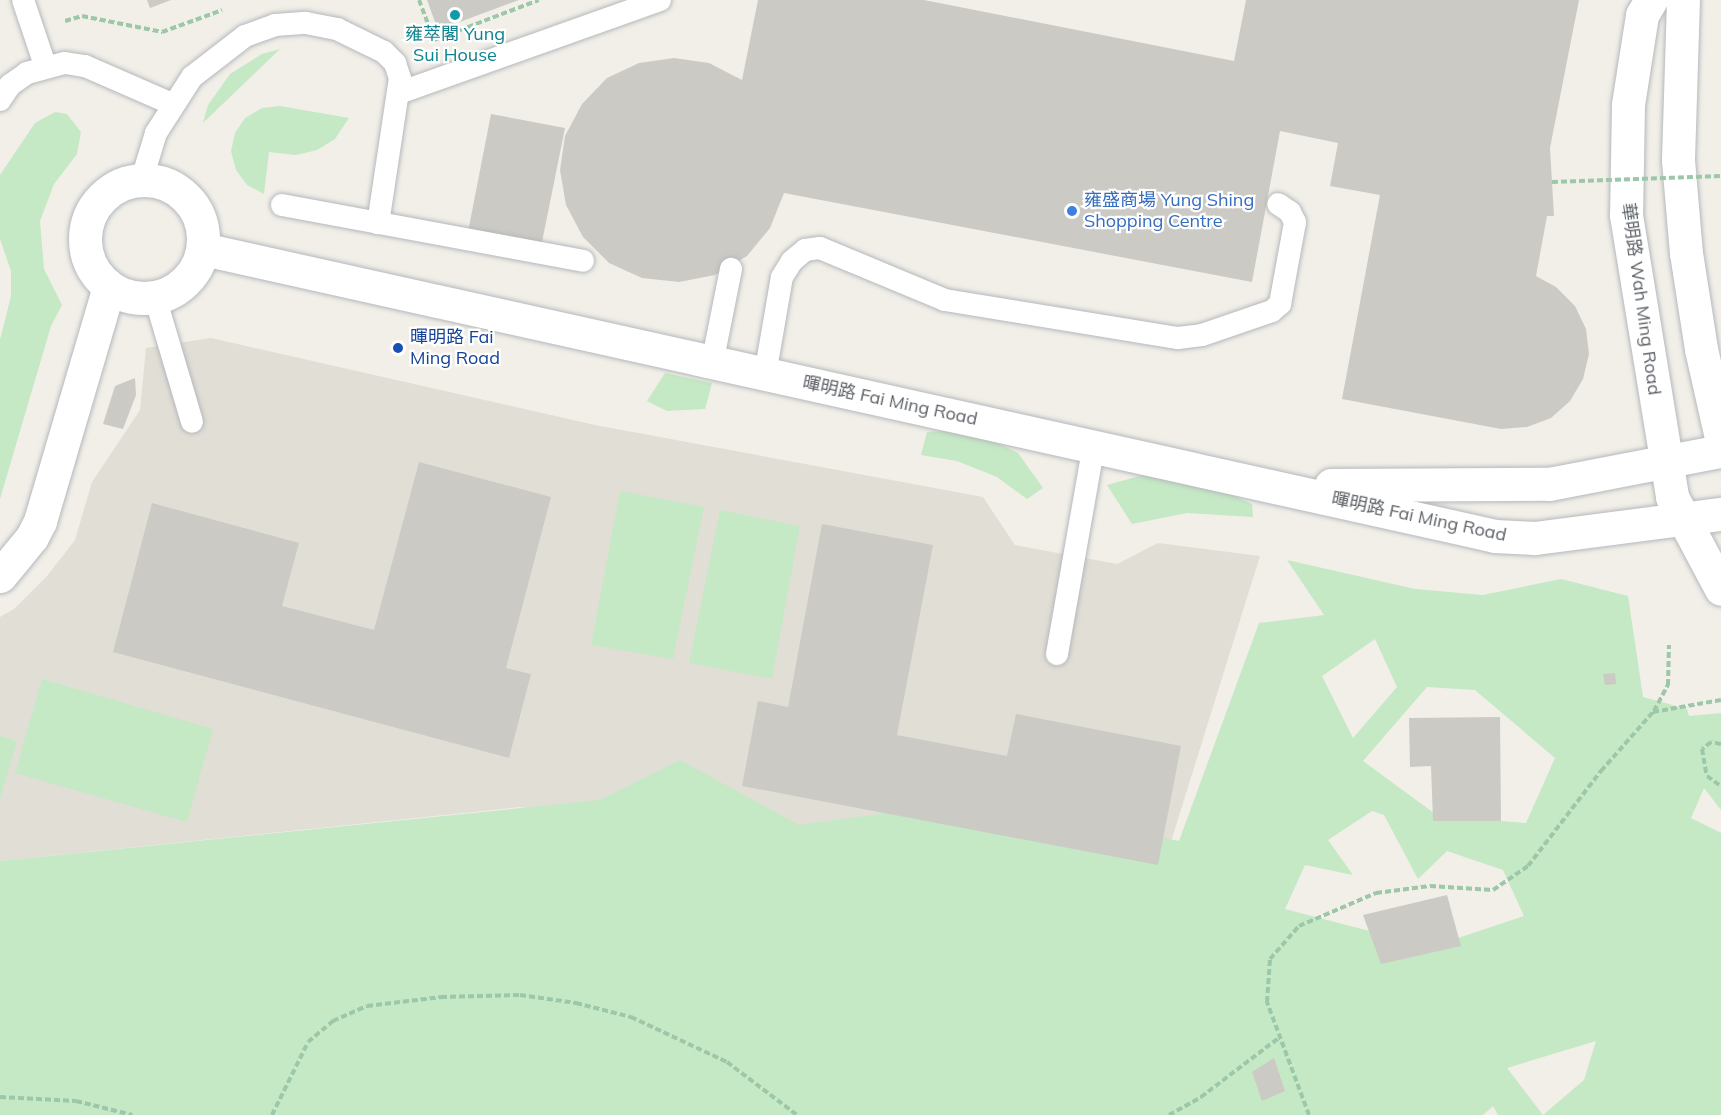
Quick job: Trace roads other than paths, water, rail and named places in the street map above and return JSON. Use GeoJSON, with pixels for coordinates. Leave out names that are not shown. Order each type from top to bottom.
{"type":"FeatureCollection","features":[{"type":"Feature","properties":{"kind":"street","name":"華明路 Wah Ming Road"},"geometry":{"type":"LineString","coordinates":[[1651,0],[1642,15],[1628,104],[1626,215],[1672,497],[1721,589]]}},
{"type":"Feature","properties":{"kind":"street"},"geometry":{"type":"LineString","coordinates":[[1683,0],[1678,160],[1685,241],[1701,349],[1721,438]]}},
{"type":"Feature","properties":{"kind":"street"},"geometry":{"type":"LineString","coordinates":[[142,179],[176,188],[189,200],[199,215],[203,249],[186,281],[172,292],[154,297],[123,294],[109,287],[88,257],[87,221],[108,192],[123,183],[142,179]]}},
{"type":"Feature","properties":{"kind":"street","name":"暉明路 Fai Ming Road"},"geometry":{"type":"LineString","coordinates":[[203,249],[712,364],[1094,445],[1495,536],[1535,538],[1721,514]]}},
{"type":"Feature","properties":{"kind":"street"},"geometry":{"type":"LineString","coordinates":[[0,576],[32,537],[39,521],[109,287]]}},
{"type":"Feature","properties":{"kind":"street","name":"暉明路 Fai Ming Road"},"geometry":{"type":"LineString","coordinates":[[1260,484],[1459,487],[1549,484],[1665,464],[1721,451]]}},
{"type":"Feature","properties":{"kind":"lane"},"geometry":{"type":"LineString","coordinates":[[23,0],[45,65]]}},
{"type":"Feature","properties":{"kind":"lane"},"geometry":{"type":"LineString","coordinates":[[399,93],[660,0]]}},
{"type":"Feature","properties":{"kind":"lane"},"geometry":{"type":"LineString","coordinates":[[142,179],[156,133],[172,104],[192,77],[245,36],[274,25],[306,23],[337,29],[384,52],[398,70],[399,93],[378,223]]}},
{"type":"Feature","properties":{"kind":"lane"},"geometry":{"type":"LineString","coordinates":[[0,100],[10,85],[45,65],[65,63],[85,66],[172,104]]}},
{"type":"Feature","properties":{"kind":"lane"},"geometry":{"type":"LineString","coordinates":[[765,375],[782,277],[792,261],[805,250],[820,248],[945,300],[1178,338],[1202,335],[1262,315],[1280,304],[1295,222],[1290,212],[1278,204]]}},
{"type":"Feature","properties":{"kind":"lane"},"geometry":{"type":"LineString","coordinates":[[282,205],[583,261]]}},
{"type":"Feature","properties":{"kind":"lane"},"geometry":{"type":"LineString","coordinates":[[712,364],[731,269]]}},
{"type":"Feature","properties":{"kind":"lane"},"geometry":{"type":"LineString","coordinates":[[154,297],[192,422]]}},
{"type":"Feature","properties":{"kind":"lane"},"geometry":{"type":"LineString","coordinates":[[1057,654],[1094,445]]}},
{"type":"Feature","properties":{"kind":"place","name":"雍萃閣 Yung Sui House"},"geometry":{"type":"Point","coordinates":[455,15]}},
{"type":"Feature","properties":{"kind":"place","name":"雍盛商場 Yung Shing Shopping Centre"},"geometry":{"type":"Point","coordinates":[1072,211]}},
{"type":"Feature","properties":{"kind":"place","name":"暉明路 Fai Ming Road"},"geometry":{"type":"Point","coordinates":[398,348]}}]}
